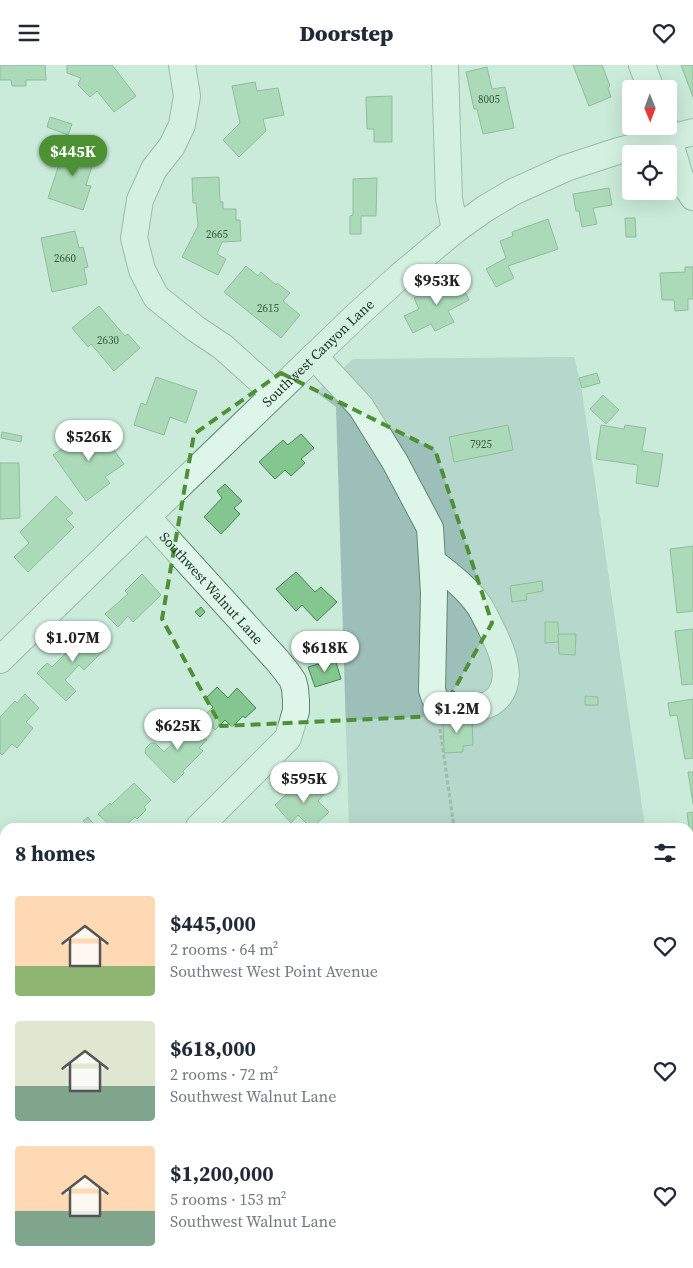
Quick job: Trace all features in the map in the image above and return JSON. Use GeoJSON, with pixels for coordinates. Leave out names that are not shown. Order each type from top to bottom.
{"type":"FeatureCollection","features":[{"type":"Feature","properties":{"kind":"street"},"geometry":{"type":"LineString","coordinates":[[182,65],[187,96],[182,125],[172,146],[154,169],[140,200],[134,238],[142,270],[156,297],[196,329],[223,347],[274,393]]}},
{"type":"Feature","properties":{"kind":"street"},"geometry":{"type":"LineString","coordinates":[[445,65],[449,199],[455,230]]}},
{"type":"Feature","properties":{"kind":"street"},"geometry":{"type":"LineString","coordinates":[[642,65],[648,80]]}},
{"type":"Feature","properties":{"kind":"street","name":"Southwest Canyon Lane"},"geometry":{"type":"LineString","coordinates":[[0,660],[274,393],[400,276],[455,230],[513,192],[566,167],[667,135]]}},
{"type":"Feature","properties":{"kind":"street"},"geometry":{"type":"LineString","coordinates":[[676,135],[680,177],[693,197]]}},
{"type":"Feature","properties":{"kind":"street"},"geometry":{"type":"LineString","coordinates":[[314,356],[361,407],[395,462],[430,528],[434,593],[432,689],[435,701],[442,706],[454,708],[483,706],[492,703],[499,697],[503,688],[505,674],[504,657],[480,607],[464,589],[433,561]]}},
{"type":"Feature","properties":{"kind":"street","name":"Southwest Walnut Lane"},"geometry":{"type":"LineString","coordinates":[[146,517],[277,659],[293,681],[295,689],[296,711],[288,737],[203,823]]}},
{"type":"Feature","properties":{"kind":"path"},"geometry":{"type":"LineString","coordinates":[[442,706],[439,721],[453,823]]}},
{"type":"Feature","properties":{"kind":"highlighted area"},"geometry":{"type":"Polygon","coordinates":[[[281,373],[435,450],[492,623],[439,716],[221,726],[162,619],[194,434],[281,373]]]}},
{"type":"Feature","properties":{"kind":"shaded area"},"geometry":{"type":"Polygon","coordinates":[[[574,357],[581,385],[644,823],[349,823],[336,407],[316,392],[353,359],[574,357]]]}},
{"type":"Feature","properties":{"kind":"building"},"geometry":{"type":"Polygon","coordinates":[[[0,65],[45,65],[46,80],[26,80],[26,86],[12,86],[11,80],[0,80],[0,65]]]}},
{"type":"Feature","properties":{"kind":"building"},"geometry":{"type":"Polygon","coordinates":[[[67,65],[112,65],[136,96],[114,112],[97,91],[90,97],[78,85],[81,78],[67,73],[67,65]]]}},
{"type":"Feature","properties":{"kind":"building"},"geometry":{"type":"Polygon","coordinates":[[[573,65],[602,65],[610,86],[608,88],[611,97],[589,106],[573,65]]]}},
{"type":"Feature","properties":{"kind":"building"},"geometry":{"type":"Polygon","coordinates":[[[681,65],[693,65],[693,97],[681,65]]]}},
{"type":"Feature","properties":{"kind":"building"},"geometry":{"type":"Polygon","coordinates":[[[487,67],[492,89],[505,87],[514,128],[483,134],[477,109],[474,109],[466,72],[487,67]]]}},
{"type":"Feature","properties":{"kind":"building"},"geometry":{"type":"Polygon","coordinates":[[[255,82],[257,91],[278,88],[284,115],[263,119],[266,131],[239,157],[223,140],[240,123],[232,86],[255,82]]]}},
{"type":"Feature","properties":{"kind":"building"},"geometry":{"type":"Polygon","coordinates":[[[392,96],[392,142],[374,142],[374,129],[367,129],[366,97],[392,96]]]}},
{"type":"Feature","properties":{"kind":"building"},"geometry":{"type":"Polygon","coordinates":[[[50,117],[72,124],[68,135],[47,127],[50,117]]]}},
{"type":"Feature","properties":{"kind":"building"},"geometry":{"type":"Polygon","coordinates":[[[66,143],[96,154],[86,185],[91,186],[83,210],[48,198],[66,143]]]}},
{"type":"Feature","properties":{"kind":"building"},"geometry":{"type":"Polygon","coordinates":[[[219,177],[220,202],[223,202],[223,209],[236,209],[236,220],[240,220],[241,241],[222,242],[217,254],[226,259],[218,275],[182,257],[198,226],[196,203],[193,203],[192,178],[219,177]]]}},
{"type":"Feature","properties":{"kind":"building"},"geometry":{"type":"Polygon","coordinates":[[[377,178],[376,216],[361,216],[361,234],[350,234],[350,216],[353,215],[353,179],[377,178]]]}},
{"type":"Feature","properties":{"kind":"building"},"geometry":{"type":"Polygon","coordinates":[[[609,188],[612,205],[593,208],[597,224],[582,227],[579,211],[576,211],[573,194],[609,188]]]}},
{"type":"Feature","properties":{"kind":"building"},"geometry":{"type":"Polygon","coordinates":[[[625,218],[635,218],[636,237],[626,237],[625,218]]]}},
{"type":"Feature","properties":{"kind":"building"},"geometry":{"type":"Polygon","coordinates":[[[548,219],[558,249],[508,266],[514,278],[496,287],[486,269],[506,258],[500,241],[513,236],[512,232],[548,219]]]}},
{"type":"Feature","properties":{"kind":"building"},"geometry":{"type":"Polygon","coordinates":[[[75,231],[79,248],[83,247],[88,267],[84,268],[87,284],[52,292],[41,238],[75,231]]]}},
{"type":"Feature","properties":{"kind":"building"},"geometry":{"type":"Polygon","coordinates":[[[246,266],[258,276],[261,272],[276,285],[277,283],[290,293],[283,301],[300,315],[281,338],[224,292],[246,266]]]}},
{"type":"Feature","properties":{"kind":"building"},"geometry":{"type":"Polygon","coordinates":[[[685,267],[693,267],[693,299],[688,299],[688,310],[675,311],[674,300],[662,300],[660,273],[685,272],[685,267]]]}},
{"type":"Feature","properties":{"kind":"building"},"geometry":{"type":"Polygon","coordinates":[[[457,276],[469,300],[448,311],[454,322],[435,331],[431,324],[413,333],[404,316],[419,309],[414,298],[457,276]]]}},
{"type":"Feature","properties":{"kind":"building"},"geometry":{"type":"Polygon","coordinates":[[[99,306],[125,336],[128,334],[140,348],[114,371],[91,344],[88,347],[72,328],[99,306]]]}},
{"type":"Feature","properties":{"kind":"building"},"geometry":{"type":"Polygon","coordinates":[[[597,373],[600,383],[582,388],[579,378],[597,373]]]}},
{"type":"Feature","properties":{"kind":"building"},"geometry":{"type":"Polygon","coordinates":[[[156,377],[197,391],[186,423],[170,417],[164,435],[134,425],[141,403],[146,405],[156,377]]]}},
{"type":"Feature","properties":{"kind":"building"},"geometry":{"type":"Polygon","coordinates":[[[603,395],[619,410],[606,424],[590,409],[603,395]]]}},
{"type":"Feature","properties":{"kind":"building"},"geometry":{"type":"Polygon","coordinates":[[[96,425],[124,464],[105,477],[110,483],[86,501],[53,455],[96,425]]]}},
{"type":"Feature","properties":{"kind":"building"},"geometry":{"type":"Polygon","coordinates":[[[508,425],[513,450],[454,462],[449,437],[508,425]]]}},
{"type":"Feature","properties":{"kind":"building"},"geometry":{"type":"Polygon","coordinates":[[[601,425],[624,429],[625,425],[646,428],[642,451],[663,454],[658,487],[636,483],[638,465],[596,459],[601,425]]]}},
{"type":"Feature","properties":{"kind":"building"},"geometry":{"type":"Polygon","coordinates":[[[2,432],[22,436],[21,442],[1,438],[2,432]]]}},
{"type":"Feature","properties":{"kind":"building"},"geometry":{"type":"Polygon","coordinates":[[[301,434],[314,448],[301,459],[305,463],[291,476],[285,470],[275,479],[259,462],[283,440],[288,445],[301,434]]]}},
{"type":"Feature","properties":{"kind":"building"},"geometry":{"type":"Polygon","coordinates":[[[0,463],[19,463],[20,518],[0,519],[0,463]]]}},
{"type":"Feature","properties":{"kind":"building"},"geometry":{"type":"Polygon","coordinates":[[[225,484],[242,501],[234,508],[240,514],[221,534],[204,517],[222,498],[217,491],[225,484]]]}},
{"type":"Feature","properties":{"kind":"building"},"geometry":{"type":"Polygon","coordinates":[[[56,496],[73,513],[66,519],[74,527],[28,572],[14,557],[29,543],[20,532],[56,496]]]}},
{"type":"Feature","properties":{"kind":"building"},"geometry":{"type":"Polygon","coordinates":[[[693,546],[693,611],[677,613],[670,549],[693,546]]]}},
{"type":"Feature","properties":{"kind":"building"},"geometry":{"type":"Polygon","coordinates":[[[296,572],[315,592],[321,587],[337,602],[317,621],[302,605],[296,611],[276,589],[296,572]]]}},
{"type":"Feature","properties":{"kind":"building"},"geometry":{"type":"Polygon","coordinates":[[[142,574],[161,595],[133,622],[128,616],[118,627],[105,614],[128,594],[125,591],[142,574]]]}},
{"type":"Feature","properties":{"kind":"building"},"geometry":{"type":"Polygon","coordinates":[[[542,581],[543,591],[526,594],[527,600],[512,602],[510,586],[542,581]]]}},
{"type":"Feature","properties":{"kind":"building"},"geometry":{"type":"Polygon","coordinates":[[[201,607],[205,612],[200,617],[195,612],[201,607]]]}},
{"type":"Feature","properties":{"kind":"building"},"geometry":{"type":"Polygon","coordinates":[[[545,622],[558,622],[559,642],[545,643],[545,622]]]}},
{"type":"Feature","properties":{"kind":"building"},"geometry":{"type":"Polygon","coordinates":[[[693,629],[693,684],[682,685],[675,631],[693,629]]]}},
{"type":"Feature","properties":{"kind":"building"},"geometry":{"type":"Polygon","coordinates":[[[93,630],[108,646],[84,670],[79,665],[65,680],[76,691],[66,701],[37,673],[47,663],[52,667],[66,653],[64,651],[76,639],[80,642],[93,630]]]}},
{"type":"Feature","properties":{"kind":"building"},"geometry":{"type":"Polygon","coordinates":[[[558,634],[576,634],[575,655],[559,654],[558,634]]]}},
{"type":"Feature","properties":{"kind":"building"},"geometry":{"type":"Polygon","coordinates":[[[335,659],[341,679],[315,687],[308,667],[335,659]]]}},
{"type":"Feature","properties":{"kind":"building"},"geometry":{"type":"Polygon","coordinates":[[[217,687],[228,698],[237,688],[256,708],[245,718],[243,716],[232,727],[225,720],[215,730],[203,717],[213,707],[205,699],[217,687]]]}},
{"type":"Feature","properties":{"kind":"building"},"geometry":{"type":"Polygon","coordinates":[[[25,694],[39,708],[26,722],[33,728],[17,748],[12,744],[2,755],[0,753],[0,717],[15,701],[17,703],[25,694]]]}},
{"type":"Feature","properties":{"kind":"building"},"geometry":{"type":"Polygon","coordinates":[[[585,696],[598,697],[598,705],[585,705],[585,696]]]}},
{"type":"Feature","properties":{"kind":"building"},"geometry":{"type":"Polygon","coordinates":[[[693,699],[693,758],[685,759],[677,715],[670,716],[668,703],[693,699]]]}},
{"type":"Feature","properties":{"kind":"building"},"geometry":{"type":"Polygon","coordinates":[[[181,713],[207,740],[199,748],[203,751],[174,783],[145,753],[146,748],[151,743],[155,743],[164,752],[185,730],[175,719],[181,713]]]}},
{"type":"Feature","properties":{"kind":"building"},"geometry":{"type":"Polygon","coordinates":[[[472,718],[473,745],[463,746],[463,752],[444,753],[443,719],[472,718]]]}},
{"type":"Feature","properties":{"kind":"building"},"geometry":{"type":"Polygon","coordinates":[[[688,772],[693,772],[693,804],[688,772]]]}},
{"type":"Feature","properties":{"kind":"building"},"geometry":{"type":"Polygon","coordinates":[[[313,779],[326,792],[318,801],[329,812],[317,823],[306,823],[298,815],[291,823],[275,805],[298,783],[304,788],[313,779]]]}},
{"type":"Feature","properties":{"kind":"building"},"geometry":{"type":"Polygon","coordinates":[[[134,783],[151,800],[144,807],[146,810],[137,819],[135,817],[128,823],[108,823],[98,814],[110,803],[111,805],[134,783]]]}},
{"type":"Feature","properties":{"kind":"building"},"geometry":{"type":"Polygon","coordinates":[[[693,812],[693,823],[688,823],[687,813],[693,812]]]}},
{"type":"Feature","properties":{"kind":"building"},"geometry":{"type":"Polygon","coordinates":[[[88,817],[93,823],[85,823],[83,821],[88,817]]]}}]}
